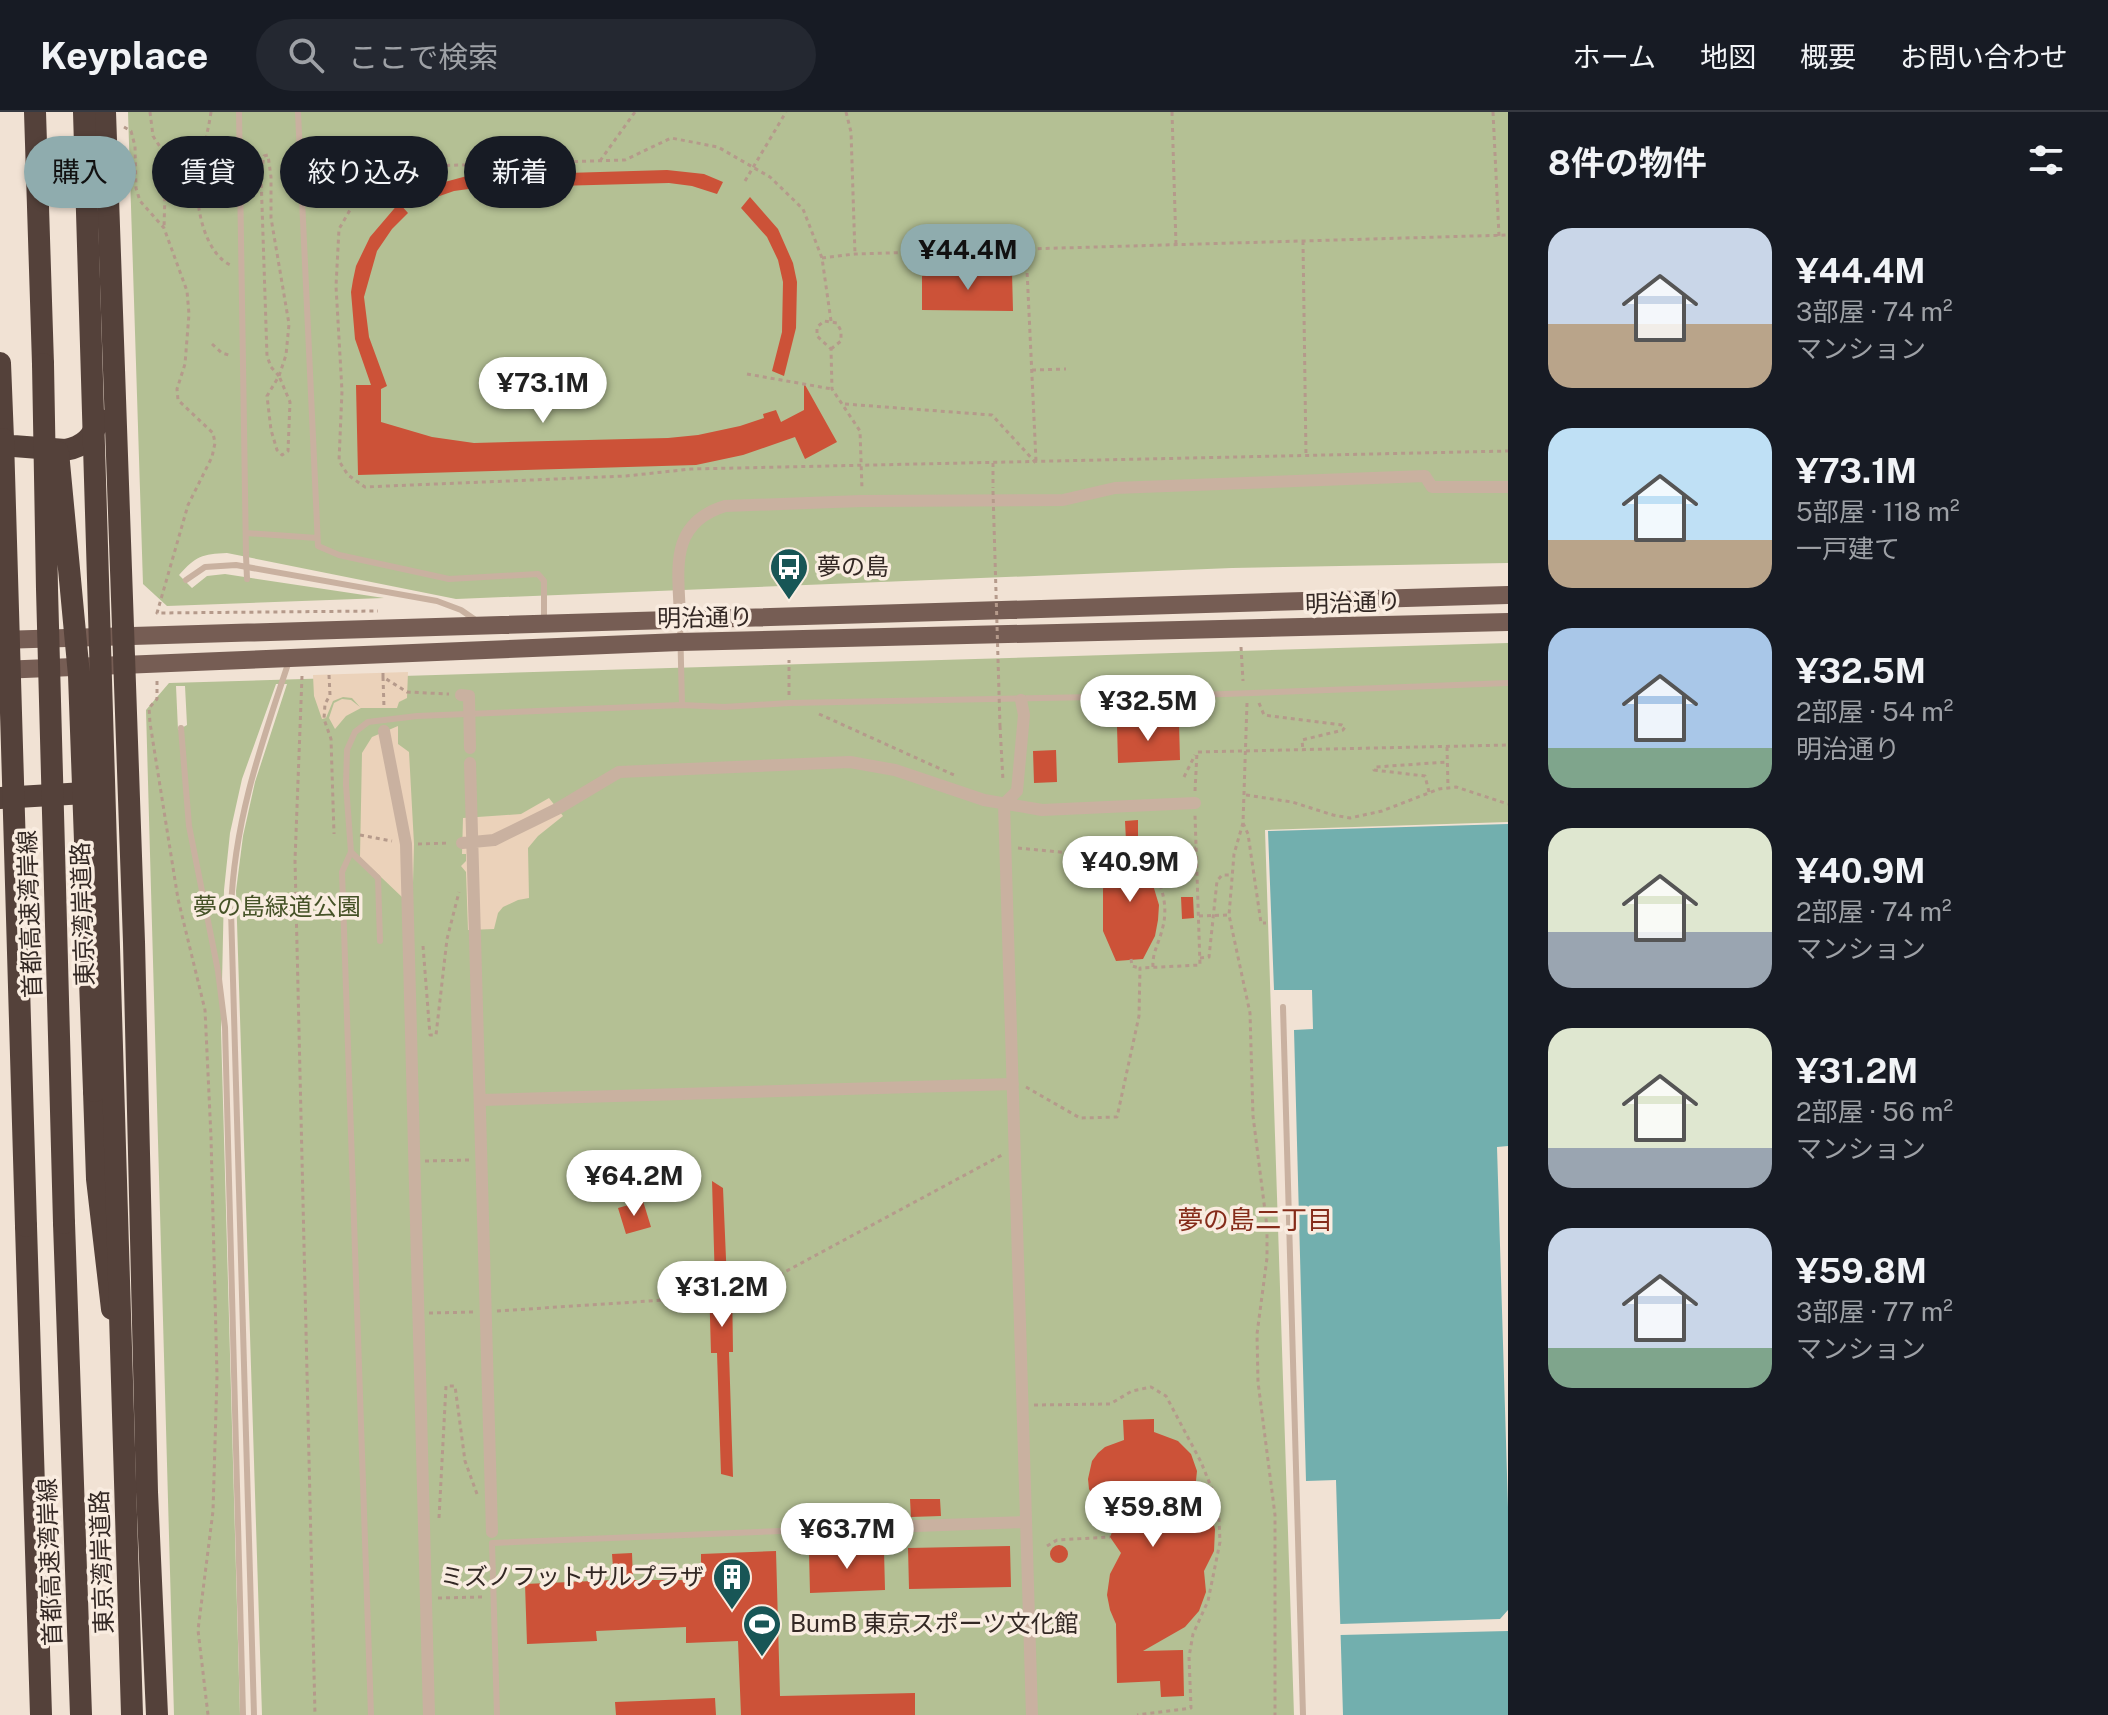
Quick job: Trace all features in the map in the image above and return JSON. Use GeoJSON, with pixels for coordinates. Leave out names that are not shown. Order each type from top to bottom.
{"type":"FeatureCollection","features":[{"type":"Feature","properties":{"kind":"highway","name":"首都高速湾岸線"},"geometry":{"type":"LineString","coordinates":[[35,112],[64,1223],[81,1715]]}},
{"type":"Feature","properties":{"kind":"highway","name":"東京湾岸道路"},"geometry":{"type":"LineString","coordinates":[[84,112],[132,1715]]}},
{"type":"Feature","properties":{"kind":"highway"},"geometry":{"type":"LineString","coordinates":[[113,119],[112,312],[134,942],[147,1492],[157,1715]]}},
{"type":"Feature","properties":{"kind":"highway"},"geometry":{"type":"LineString","coordinates":[[1,444],[65,450],[75,448],[91,437],[99,414],[102,340],[112,312]]}},
{"type":"Feature","properties":{"kind":"highway","name":"首都高速湾岸線"},"geometry":{"type":"LineString","coordinates":[[0,363],[41,1715]]}},
{"type":"Feature","properties":{"kind":"highway"},"geometry":{"type":"LineString","coordinates":[[43,364],[54,408],[79,675],[97,1179],[126,1407],[139,1471],[147,1492]]}},
{"type":"Feature","properties":{"kind":"highway"},"geometry":{"type":"LineString","coordinates":[[0,798],[85,793],[99,802],[105,820],[114,901],[122,925],[134,942]]}},
{"type":"Feature","properties":{"kind":"main road","name":"明治通り"},"geometry":{"type":"LineString","coordinates":[[0,640],[1508,595]]}},
{"type":"Feature","properties":{"kind":"main road","name":"明治通り"},"geometry":{"type":"LineString","coordinates":[[0,670],[680,642],[1508,622]]}},
{"type":"Feature","properties":{"kind":"street"},"geometry":{"type":"LineString","coordinates":[[680,619],[677,564],[681,544],[693,523],[710,510],[745,504],[1063,500],[1115,488],[1425,476],[1432,487],[1508,487]]}},
{"type":"Feature","properties":{"kind":"street"},"geometry":{"type":"LineString","coordinates":[[461,695],[469,696],[470,748]]}},
{"type":"Feature","properties":{"kind":"street"},"geometry":{"type":"LineString","coordinates":[[1021,700],[1024,715],[1017,791],[1004,804],[1032,1715]]}},
{"type":"Feature","properties":{"kind":"street"},"geometry":{"type":"LineString","coordinates":[[384,731],[410,844],[413,1161],[429,1715]]}},
{"type":"Feature","properties":{"kind":"street"},"geometry":{"type":"LineString","coordinates":[[467,843],[494,840],[557,809],[619,772],[850,762],[873,764],[1004,804],[1042,810],[1195,803]]}},
{"type":"Feature","properties":{"kind":"street"},"geometry":{"type":"LineString","coordinates":[[470,763],[467,843],[473,881],[481,1100],[492,1537]]}},
{"type":"Feature","properties":{"kind":"street"},"geometry":{"type":"LineString","coordinates":[[481,1100],[1013,1081]]}},
{"type":"Feature","properties":{"kind":"street"},"geometry":{"type":"LineString","coordinates":[[807,1530],[1026,1522]]}},
{"type":"Feature","properties":{"kind":"lane"},"geometry":{"type":"LineString","coordinates":[[239,112],[247,579]]}},
{"type":"Feature","properties":{"kind":"lane"},"geometry":{"type":"LineString","coordinates":[[298,112],[318,546],[339,555],[449,579],[538,574],[544,581],[544,623]]}},
{"type":"Feature","properties":{"kind":"lane"},"geometry":{"type":"LineString","coordinates":[[246,533],[317,538]]}},
{"type":"Feature","properties":{"kind":"lane"},"geometry":{"type":"LineString","coordinates":[[186,580],[205,567],[236,565],[437,601],[461,610],[482,624]]}},
{"type":"Feature","properties":{"kind":"lane"},"geometry":{"type":"LineString","coordinates":[[680,619],[682,705]]}},
{"type":"Feature","properties":{"kind":"lane"},"geometry":{"type":"LineString","coordinates":[[254,1715],[231,886],[242,809],[290,657]]}},
{"type":"Feature","properties":{"kind":"lane"},"geometry":{"type":"LineString","coordinates":[[371,1715],[342,872],[351,852],[347,750],[355,732],[368,722],[417,716],[682,705],[724,707],[789,703],[1021,700],[1508,683]]}},
{"type":"Feature","properties":{"kind":"lane"},"geometry":{"type":"LineString","coordinates":[[181,728],[189,826],[218,971],[225,1027],[243,1715]]}},
{"type":"Feature","properties":{"kind":"lane"},"geometry":{"type":"LineString","coordinates":[[351,852],[378,878],[380,941]]}},
{"type":"Feature","properties":{"kind":"lane"},"geometry":{"type":"LineString","coordinates":[[1283,1007],[1303,1715]]}},
{"type":"Feature","properties":{"kind":"lane"},"geometry":{"type":"LineString","coordinates":[[497,1715],[492,1537],[807,1530]]}},
{"type":"Feature","properties":{"kind":"path"},"geometry":{"type":"LineString","coordinates":[[150,112],[153,136]]}},
{"type":"Feature","properties":{"kind":"path"},"geometry":{"type":"LineString","coordinates":[[207,136],[211,112]]}},
{"type":"Feature","properties":{"kind":"path"},"geometry":{"type":"LineString","coordinates":[[600,161],[635,112]]}},
{"type":"Feature","properties":{"kind":"path"},"geometry":{"type":"LineString","coordinates":[[745,181],[786,112]]}},
{"type":"Feature","properties":{"kind":"path"},"geometry":{"type":"LineString","coordinates":[[846,112],[851,132],[855,254]]}},
{"type":"Feature","properties":{"kind":"path"},"geometry":{"type":"LineString","coordinates":[[1172,112],[1176,245]]}},
{"type":"Feature","properties":{"kind":"path"},"geometry":{"type":"LineString","coordinates":[[1493,112],[1499,236]]}},
{"type":"Feature","properties":{"kind":"path"},"geometry":{"type":"LineString","coordinates":[[113,119],[131,131],[140,201],[164,228]]}},
{"type":"Feature","properties":{"kind":"path"},"geometry":{"type":"LineString","coordinates":[[831,321],[822,258],[803,209],[770,177],[718,147],[671,138],[625,160],[428,166],[368,179],[339,229],[336,286],[342,391],[339,461],[348,475],[365,487],[626,476],[691,469],[1508,451]]}},
{"type":"Feature","properties":{"kind":"path"},"geometry":{"type":"LineString","coordinates":[[279,376],[267,356],[261,175],[264,156],[268,155],[271,218],[289,324],[289,340],[279,376],[267,396],[273,440],[282,455],[288,451],[290,402],[279,376]]}},
{"type":"Feature","properties":{"kind":"path"},"geometry":{"type":"LineString","coordinates":[[157,613],[188,505],[212,457],[215,443],[213,433],[178,400],[189,314],[187,291],[164,228],[163,208]]}},
{"type":"Feature","properties":{"kind":"path"},"geometry":{"type":"LineString","coordinates":[[201,208],[209,242],[228,265],[264,270]]}},
{"type":"Feature","properties":{"kind":"path"},"geometry":{"type":"LineString","coordinates":[[822,258],[855,254],[1508,235]]}},
{"type":"Feature","properties":{"kind":"path"},"geometry":{"type":"LineString","coordinates":[[1303,241],[1306,456]]}},
{"type":"Feature","properties":{"kind":"path"},"geometry":{"type":"LineString","coordinates":[[1026,249],[1036,463]]}},
{"type":"Feature","properties":{"kind":"path"},"geometry":{"type":"LineString","coordinates":[[831,349],[841,341],[841,331],[837,323],[824,321],[817,327],[817,336],[831,349],[832,389],[860,431],[861,501]]}},
{"type":"Feature","properties":{"kind":"path"},"geometry":{"type":"LineString","coordinates":[[212,344],[222,353],[242,356]]}},
{"type":"Feature","properties":{"kind":"path"},"geometry":{"type":"LineString","coordinates":[[1032,370],[1066,369]]}},
{"type":"Feature","properties":{"kind":"path"},"geometry":{"type":"LineString","coordinates":[[747,374],[832,389]]}},
{"type":"Feature","properties":{"kind":"path"},"geometry":{"type":"LineString","coordinates":[[843,404],[992,415],[1036,463]]}},
{"type":"Feature","properties":{"kind":"path"},"geometry":{"type":"LineString","coordinates":[[993,463],[1004,804]]}},
{"type":"Feature","properties":{"kind":"path"},"geometry":{"type":"LineString","coordinates":[[1241,647],[1241,682],[1250,681]]}},
{"type":"Feature","properties":{"kind":"path"},"geometry":{"type":"LineString","coordinates":[[789,660],[789,703],[896,747],[961,778]]}},
{"type":"Feature","properties":{"kind":"path"},"geometry":{"type":"LineString","coordinates":[[157,674],[157,699],[149,708],[150,723],[178,899],[205,1010],[217,1427],[213,1511],[198,1630],[208,1715]]}},
{"type":"Feature","properties":{"kind":"path"},"geometry":{"type":"LineString","coordinates":[[329,675],[330,695],[325,704],[324,719],[331,739],[334,834]]}},
{"type":"Feature","properties":{"kind":"path"},"geometry":{"type":"LineString","coordinates":[[384,708],[383,675],[407,692],[461,695]]}},
{"type":"Feature","properties":{"kind":"path"},"geometry":{"type":"LineString","coordinates":[[302,676],[295,860],[315,1715]]}},
{"type":"Feature","properties":{"kind":"path"},"geometry":{"type":"LineString","coordinates":[[1275,1715],[1275,1515],[1258,1382],[1257,1334],[1266,1269],[1267,1227],[1253,1116],[1250,1013],[1229,915],[1231,875],[1246,795],[1245,703],[1258,701],[1264,715],[1345,727],[1302,740],[1303,751]]}},
{"type":"Feature","properties":{"kind":"path"},"geometry":{"type":"LineString","coordinates":[[1197,752],[1508,745]]}},
{"type":"Feature","properties":{"kind":"path"},"geometry":{"type":"LineString","coordinates":[[1447,747],[1448,788]]}},
{"type":"Feature","properties":{"kind":"path"},"geometry":{"type":"LineString","coordinates":[[1184,777],[1197,752]]}},
{"type":"Feature","properties":{"kind":"path"},"geometry":{"type":"LineString","coordinates":[[1131,959],[1132,966],[1140,968],[1200,965],[1195,803],[1197,752]]}},
{"type":"Feature","properties":{"kind":"path"},"geometry":{"type":"LineString","coordinates":[[1429,792],[1425,776],[1374,770],[1376,767],[1447,762]]}},
{"type":"Feature","properties":{"kind":"path"},"geometry":{"type":"LineString","coordinates":[[1246,795],[1292,802],[1350,818],[1382,811],[1429,792],[1448,788],[1474,792],[1508,804]]}},
{"type":"Feature","properties":{"kind":"path"},"geometry":{"type":"LineString","coordinates":[[1243,823],[1248,834],[1261,923],[1266,923]]}},
{"type":"Feature","properties":{"kind":"path"},"geometry":{"type":"LineString","coordinates":[[360,835],[410,844],[467,843]]}},
{"type":"Feature","properties":{"kind":"path"},"geometry":{"type":"LineString","coordinates":[[1025,848],[1091,855],[1126,849],[1196,848]]}},
{"type":"Feature","properties":{"kind":"path"},"geometry":{"type":"LineString","coordinates":[[1126,849],[1126,860]]}},
{"type":"Feature","properties":{"kind":"path"},"geometry":{"type":"LineString","coordinates":[[1142,850],[1165,897],[1164,927],[1152,958],[1153,967]]}},
{"type":"Feature","properties":{"kind":"path"},"geometry":{"type":"LineString","coordinates":[[1200,958],[1209,957],[1217,881],[1222,875],[1231,875]]}},
{"type":"Feature","properties":{"kind":"path"},"geometry":{"type":"LineString","coordinates":[[423,935],[430,1035],[436,1035],[447,939],[462,881],[473,881]]}},
{"type":"Feature","properties":{"kind":"path"},"geometry":{"type":"LineString","coordinates":[[1199,916],[1229,915]]}},
{"type":"Feature","properties":{"kind":"path"},"geometry":{"type":"LineString","coordinates":[[1013,1081],[1080,1118],[1117,1117],[1139,1016],[1140,968]]}},
{"type":"Feature","properties":{"kind":"path"},"geometry":{"type":"LineString","coordinates":[[418,1314],[742,1295],[1015,1148]]}},
{"type":"Feature","properties":{"kind":"path"},"geometry":{"type":"LineString","coordinates":[[413,1161],[482,1159]]}},
{"type":"Feature","properties":{"kind":"path"},"geometry":{"type":"LineString","coordinates":[[438,1526],[446,1386],[455,1386],[465,1461],[479,1499]]}},
{"type":"Feature","properties":{"kind":"path"},"geometry":{"type":"LineString","coordinates":[[1023,1405],[1110,1404],[1132,1391],[1151,1387],[1166,1396],[1212,1489],[1219,1519],[1220,1542],[1208,1601],[1191,1645],[1191,1708],[1137,1715]]}},
{"type":"Feature","properties":{"kind":"path"},"geometry":{"type":"LineString","coordinates":[[1047,1546],[1057,1540],[1110,1537]]}},
{"type":"Feature","properties":{"kind":"path"},"geometry":{"type":"LineString","coordinates":[[425,1599],[494,1596]]}},
{"type":"Feature","properties":{"kind":"green space"},"geometry":{"type":"Polygon","coordinates":[[[128,112],[1508,112],[1508,563],[1232,568],[456,599],[227,553],[200,557],[179,575],[192,588],[207,576],[225,574],[384,598],[167,606],[143,584],[131,208],[136,208],[136,136],[129,136],[128,112]]]}},
{"type":"Feature","properties":{"kind":"green space","name":"夢の島緑道公園"},"geometry":{"type":"Polygon","coordinates":[[[1508,643],[1508,822],[1265,830],[1294,1715],[262,1715],[236,891],[243,836],[255,782],[287,684],[276,684],[242,779],[230,833],[224,890],[221,1030],[240,1715],[174,1715],[146,710],[169,683],[1508,643]],[[176,686],[178,730],[187,725],[185,686],[176,686]]]}},
{"type":"Feature","properties":{"kind":"shaded area"},"geometry":{"type":"Polygon","coordinates":[[[408,672],[407,698],[399,702],[397,708],[361,708],[346,716],[335,729],[329,718],[334,703],[342,699],[351,700],[360,707],[352,698],[343,697],[333,701],[326,718],[322,719],[314,696],[313,675],[408,672]]]}},
{"type":"Feature","properties":{"kind":"shaded area"},"geometry":{"type":"Polygon","coordinates":[[[398,726],[398,744],[409,752],[414,844],[413,883],[403,898],[360,857],[362,753],[372,737],[398,726]]]}},
{"type":"Feature","properties":{"kind":"shaded area"},"geometry":{"type":"Polygon","coordinates":[[[549,798],[563,816],[528,848],[529,898],[503,907],[494,929],[468,930],[466,872],[461,866],[466,861],[466,854],[462,854],[463,818],[521,814],[549,798]]]}},
{"type":"Feature","properties":{"kind":"water"},"geometry":{"type":"Polygon","coordinates":[[[1508,824],[1508,1715],[1343,1715],[1336,1480],[1306,1481],[1294,1030],[1313,1029],[1312,990],[1274,990],[1268,831],[1508,824]]]}},
{"type":"Feature","properties":{"kind":"pier"},"geometry":{"type":"Polygon","coordinates":[[[1508,1146],[1508,1507],[1497,1147],[1508,1146]]]}},
{"type":"Feature","properties":{"kind":"pier"},"geometry":{"type":"Polygon","coordinates":[[[1508,1610],[1508,1631],[1340,1635],[1340,1624],[1500,1619],[1508,1610]]]}},
{"type":"Feature","properties":{"kind":"building"},"geometry":{"type":"Polygon","coordinates":[[[667,170],[704,174],[723,182],[717,194],[669,183],[576,185],[576,173],[667,170]]]}},
{"type":"Feature","properties":{"kind":"building"},"geometry":{"type":"Polygon","coordinates":[[[464,177],[464,190],[448,193],[448,181],[464,177]]]}},
{"type":"Feature","properties":{"kind":"building"},"geometry":{"type":"Polygon","coordinates":[[[750,197],[778,229],[793,263],[797,282],[796,328],[784,376],[772,371],[782,332],[783,282],[778,260],[767,237],[741,208],[750,197]]]}},
{"type":"Feature","properties":{"kind":"building"},"geometry":{"type":"Polygon","coordinates":[[[395,208],[404,208],[408,213],[377,251],[364,297],[369,337],[387,386],[381,389],[381,422],[432,437],[474,443],[668,438],[740,426],[764,418],[763,414],[776,410],[781,422],[804,410],[804,383],[837,442],[805,459],[795,437],[743,455],[696,465],[358,475],[356,385],[371,385],[355,339],[351,292],[356,266],[370,237],[395,208]]]}},
{"type":"Feature","properties":{"kind":"building"},"geometry":{"type":"Polygon","coordinates":[[[1012,272],[1013,311],[922,310],[922,276],[1012,272]]]}},
{"type":"Feature","properties":{"kind":"building"},"geometry":{"type":"Polygon","coordinates":[[[1179,723],[1180,760],[1118,763],[1117,726],[1179,723]]]}},
{"type":"Feature","properties":{"kind":"building"},"geometry":{"type":"Polygon","coordinates":[[[1056,750],[1057,782],[1034,783],[1033,751],[1056,750]]]}},
{"type":"Feature","properties":{"kind":"building"},"geometry":{"type":"Polygon","coordinates":[[[1138,820],[1138,839],[1128,839],[1150,875],[1159,905],[1158,920],[1155,936],[1143,959],[1116,961],[1103,931],[1103,889],[1106,874],[1114,861],[1127,860],[1125,821],[1138,820]]]}},
{"type":"Feature","properties":{"kind":"building"},"geometry":{"type":"Polygon","coordinates":[[[1181,897],[1193,897],[1194,918],[1182,919],[1181,897]]]}},
{"type":"Feature","properties":{"kind":"building"},"geometry":{"type":"Polygon","coordinates":[[[712,1181],[723,1188],[727,1282],[732,1282],[733,1352],[729,1352],[733,1477],[721,1474],[717,1353],[711,1353],[709,1283],[715,1283],[712,1181]]]}},
{"type":"Feature","properties":{"kind":"building"},"geometry":{"type":"Polygon","coordinates":[[[643,1201],[651,1227],[626,1234],[618,1208],[643,1201]]]}},
{"type":"Feature","properties":{"kind":"building"},"geometry":{"type":"Polygon","coordinates":[[[1154,1419],[1154,1432],[1178,1441],[1191,1454],[1197,1471],[1195,1490],[1209,1507],[1215,1529],[1214,1551],[1204,1571],[1206,1592],[1199,1611],[1185,1627],[1143,1651],[1183,1650],[1184,1696],[1161,1697],[1160,1681],[1117,1683],[1116,1624],[1107,1595],[1110,1574],[1121,1553],[1110,1537],[1119,1516],[1098,1505],[1089,1489],[1092,1461],[1105,1447],[1124,1440],[1123,1420],[1154,1419]]]}},
{"type":"Feature","properties":{"kind":"building"},"geometry":{"type":"Polygon","coordinates":[[[910,1499],[940,1499],[941,1516],[911,1517],[910,1499]]]}},
{"type":"Feature","properties":{"kind":"building"},"geometry":{"type":"Polygon","coordinates":[[[1055,1545],[1063,1545],[1068,1554],[1066,1561],[1055,1563],[1050,1558],[1050,1550],[1055,1545]]]}},
{"type":"Feature","properties":{"kind":"building"},"geometry":{"type":"Polygon","coordinates":[[[1010,1546],[1011,1587],[909,1589],[908,1548],[1010,1546]]]}},
{"type":"Feature","properties":{"kind":"building"},"geometry":{"type":"Polygon","coordinates":[[[884,1550],[885,1590],[810,1593],[809,1552],[884,1550]]]}},
{"type":"Feature","properties":{"kind":"building"},"geometry":{"type":"Polygon","coordinates":[[[776,1551],[780,1696],[915,1693],[915,1715],[741,1715],[738,1641],[686,1643],[686,1627],[596,1631],[597,1641],[527,1644],[525,1584],[614,1580],[612,1554],[632,1553],[633,1580],[701,1580],[701,1554],[776,1551]]]}},
{"type":"Feature","properties":{"kind":"building"},"geometry":{"type":"Polygon","coordinates":[[[715,1698],[716,1715],[616,1715],[615,1702],[715,1698]]]}},
{"type":"Feature","properties":{"kind":"place","name":"夢の島"},"geometry":{"type":"Point","coordinates":[789,601]}},
{"type":"Feature","properties":{"kind":"place","name":"ミズノフットサルプラザ"},"geometry":{"type":"Point","coordinates":[732,1611]}},
{"type":"Feature","properties":{"kind":"place","name":"BumB 東京スポーツ文化館"},"geometry":{"type":"Point","coordinates":[762,1658]}},
{"type":"Feature","properties":{"kind":"district","name":"夢の島二丁目"},"geometry":{"type":"Point","coordinates":[1255,1220]}}]}
